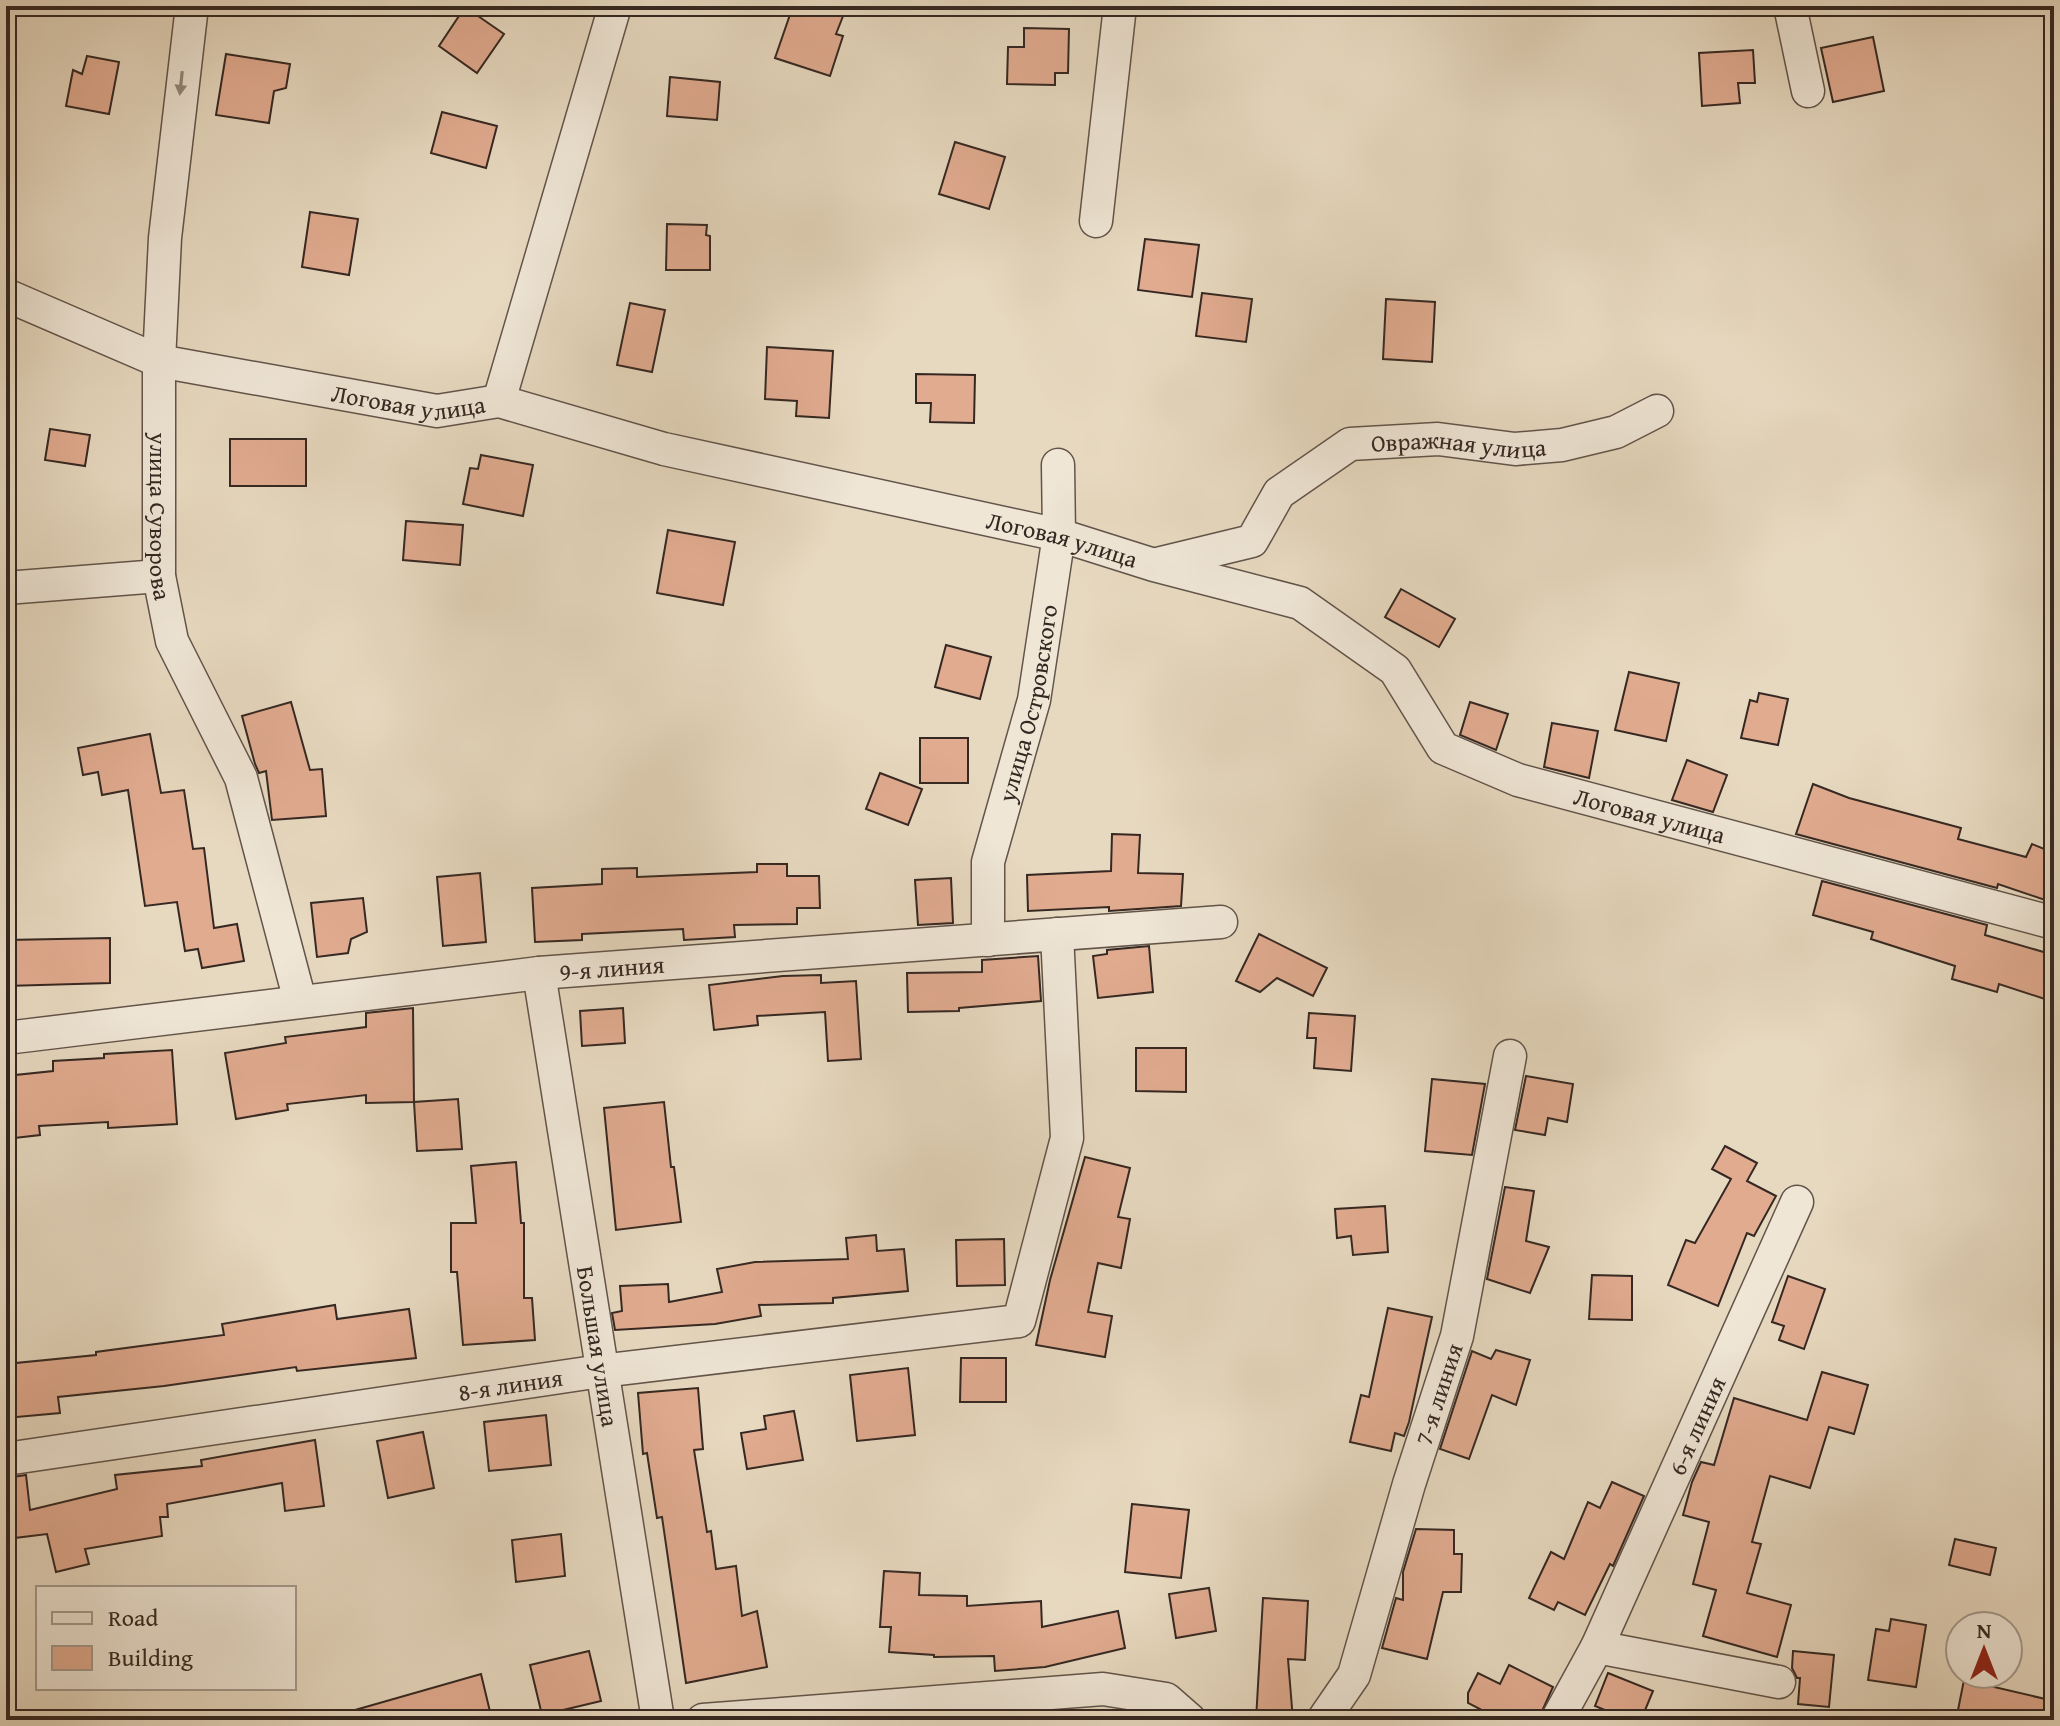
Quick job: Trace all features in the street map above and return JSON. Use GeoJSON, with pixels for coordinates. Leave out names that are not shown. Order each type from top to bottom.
{"type":"FeatureCollection","features":[{"type":"Feature","properties":{"kind":"street","name":"улица Суворова"},"geometry":{"type":"LineString","coordinates":[[192,6],[165,238],[159,361],[159,576],[172,641],[241,778],[300,1001]]}},
{"type":"Feature","properties":{"kind":"street"},"geometry":{"type":"LineString","coordinates":[[499,401],[615,6]]}},
{"type":"Feature","properties":{"kind":"street"},"geometry":{"type":"LineString","coordinates":[[1096,221],[1120,6]]}},
{"type":"Feature","properties":{"kind":"street"},"geometry":{"type":"LineString","coordinates":[[1790,6],[1808,91]]}},
{"type":"Feature","properties":{"kind":"street","name":"Логовая улица"},"geometry":{"type":"LineString","coordinates":[[6,295],[159,361],[437,411],[499,401],[664,449],[1059,535],[1154,565],[1300,603],[1395,670],[1443,748],[1518,780],[2054,923]]}},
{"type":"Feature","properties":{"kind":"street","name":"Овражная улица"},"geometry":{"type":"LineString","coordinates":[[1154,565],[1252,541],[1279,493],[1350,444],[1438,439],[1515,449],[1562,445],[1616,432],[1657,411]]}},
{"type":"Feature","properties":{"kind":"street","name":"улица Островского"},"geometry":{"type":"LineString","coordinates":[[988,940],[988,862],[1034,700],[1059,535],[1058,465]]}},
{"type":"Feature","properties":{"kind":"street"},"geometry":{"type":"LineString","coordinates":[[6,588],[159,576]]}},
{"type":"Feature","properties":{"kind":"street","name":"9-я линия"},"geometry":{"type":"LineString","coordinates":[[6,1038],[539,973],[1221,922]]}},
{"type":"Feature","properties":{"kind":"street","name":"8-я линия"},"geometry":{"type":"LineString","coordinates":[[6,1459],[601,1371],[1019,1321],[1067,1138],[1057,934]]}},
{"type":"Feature","properties":{"kind":"street","name":"Большая улица"},"geometry":{"type":"LineString","coordinates":[[539,973],[658,1720]]}},
{"type":"Feature","properties":{"kind":"street","name":"7-я линия"},"geometry":{"type":"LineString","coordinates":[[1323,1720],[1354,1675],[1409,1484],[1457,1336],[1510,1056]]}},
{"type":"Feature","properties":{"kind":"street","name":"6-я линия"},"geometry":{"type":"LineString","coordinates":[[1557,1720],[1597,1647],[1797,1202]]}},
{"type":"Feature","properties":{"kind":"street"},"geometry":{"type":"LineString","coordinates":[[1597,1647],[1779,1682]]}},
{"type":"Feature","properties":{"kind":"street"},"geometry":{"type":"LineString","coordinates":[[703,1720],[1103,1689],[1166,1699],[1190,1720]]}},
{"type":"Feature","properties":{"kind":"building"},"geometry":{"type":"Polygon","coordinates":[[[793,6],[847,6],[836,34],[843,36],[830,76],[775,58],[793,6]]]}},
{"type":"Feature","properties":{"kind":"building"},"geometry":{"type":"Polygon","coordinates":[[[465,7],[504,34],[477,73],[439,46],[465,7]]]}},
{"type":"Feature","properties":{"kind":"building"},"geometry":{"type":"Polygon","coordinates":[[[1024,28],[1069,29],[1068,73],[1055,73],[1055,85],[1007,84],[1008,47],[1024,47],[1024,28]]]}},
{"type":"Feature","properties":{"kind":"building"},"geometry":{"type":"Polygon","coordinates":[[[1873,37],[1884,91],[1833,102],[1821,48],[1873,37]]]}},
{"type":"Feature","properties":{"kind":"building"},"geometry":{"type":"Polygon","coordinates":[[[1753,50],[1755,83],[1738,83],[1740,103],[1702,106],[1699,53],[1753,50]]]}},
{"type":"Feature","properties":{"kind":"building"},"geometry":{"type":"Polygon","coordinates":[[[226,54],[290,64],[286,88],[274,91],[269,123],[216,115],[226,54]]]}},
{"type":"Feature","properties":{"kind":"building"},"geometry":{"type":"Polygon","coordinates":[[[87,56],[119,62],[109,114],[66,106],[73,70],[82,74],[87,56]]]}},
{"type":"Feature","properties":{"kind":"building"},"geometry":{"type":"Polygon","coordinates":[[[670,77],[720,82],[717,120],[667,116],[670,77]]]}},
{"type":"Feature","properties":{"kind":"building"},"geometry":{"type":"Polygon","coordinates":[[[442,112],[497,126],[486,168],[431,153],[442,112]]]}},
{"type":"Feature","properties":{"kind":"building"},"geometry":{"type":"Polygon","coordinates":[[[955,142],[1005,157],[989,209],[939,194],[955,142]]]}},
{"type":"Feature","properties":{"kind":"building"},"geometry":{"type":"Polygon","coordinates":[[[310,212],[358,219],[349,275],[302,267],[310,212]]]}},
{"type":"Feature","properties":{"kind":"building"},"geometry":{"type":"Polygon","coordinates":[[[667,224],[707,225],[710,270],[666,270],[667,224]]]}},
{"type":"Feature","properties":{"kind":"building"},"geometry":{"type":"Polygon","coordinates":[[[1145,239],[1199,245],[1192,297],[1138,290],[1145,239]]]}},
{"type":"Feature","properties":{"kind":"building"},"geometry":{"type":"Polygon","coordinates":[[[1202,293],[1252,299],[1246,342],[1196,336],[1202,293]]]}},
{"type":"Feature","properties":{"kind":"building"},"geometry":{"type":"Polygon","coordinates":[[[1386,299],[1435,302],[1432,362],[1383,359],[1386,299]]]}},
{"type":"Feature","properties":{"kind":"building"},"geometry":{"type":"Polygon","coordinates":[[[630,303],[665,310],[652,372],[617,365],[630,303]]]}},
{"type":"Feature","properties":{"kind":"building"},"geometry":{"type":"Polygon","coordinates":[[[767,347],[833,351],[829,418],[796,416],[797,401],[765,399],[767,347]]]}},
{"type":"Feature","properties":{"kind":"building"},"geometry":{"type":"Polygon","coordinates":[[[916,374],[975,375],[974,423],[930,422],[931,403],[916,403],[916,374]]]}},
{"type":"Feature","properties":{"kind":"building"},"geometry":{"type":"Polygon","coordinates":[[[50,429],[90,435],[85,466],[45,460],[50,429]]]}},
{"type":"Feature","properties":{"kind":"building"},"geometry":{"type":"Polygon","coordinates":[[[230,439],[306,439],[306,486],[230,486],[230,439]]]}},
{"type":"Feature","properties":{"kind":"building"},"geometry":{"type":"Polygon","coordinates":[[[481,455],[533,465],[523,516],[463,504],[470,468],[478,469],[481,455]]]}},
{"type":"Feature","properties":{"kind":"building"},"geometry":{"type":"Polygon","coordinates":[[[406,521],[463,525],[460,565],[403,560],[406,521]]]}},
{"type":"Feature","properties":{"kind":"building"},"geometry":{"type":"Polygon","coordinates":[[[668,530],[735,542],[723,605],[657,593],[668,530]]]}},
{"type":"Feature","properties":{"kind":"building"},"geometry":{"type":"Polygon","coordinates":[[[1401,589],[1455,619],[1439,647],[1385,617],[1401,589]]]}},
{"type":"Feature","properties":{"kind":"building"},"geometry":{"type":"Polygon","coordinates":[[[946,645],[991,657],[980,699],[935,687],[946,645]]]}},
{"type":"Feature","properties":{"kind":"building"},"geometry":{"type":"Polygon","coordinates":[[[1629,672],[1679,683],[1666,741],[1615,730],[1629,672]]]}},
{"type":"Feature","properties":{"kind":"building"},"geometry":{"type":"Polygon","coordinates":[[[1759,693],[1788,699],[1778,745],[1741,738],[1750,700],[1757,702],[1759,693]]]}},
{"type":"Feature","properties":{"kind":"building"},"geometry":{"type":"Polygon","coordinates":[[[291,702],[310,770],[322,769],[326,816],[272,820],[266,771],[259,773],[255,764],[242,716],[291,702]]]}},
{"type":"Feature","properties":{"kind":"building"},"geometry":{"type":"Polygon","coordinates":[[[1470,702],[1508,714],[1496,750],[1460,735],[1470,702]]]}},
{"type":"Feature","properties":{"kind":"building"},"geometry":{"type":"Polygon","coordinates":[[[1552,723],[1598,731],[1589,778],[1544,767],[1552,723]]]}},
{"type":"Feature","properties":{"kind":"building"},"geometry":{"type":"Polygon","coordinates":[[[150,734],[161,793],[184,790],[193,849],[204,848],[214,928],[237,924],[244,961],[202,968],[198,949],[185,951],[177,902],[145,906],[128,790],[102,795],[98,772],[83,775],[78,748],[150,734]]]}},
{"type":"Feature","properties":{"kind":"building"},"geometry":{"type":"Polygon","coordinates":[[[920,738],[968,738],[968,783],[920,783],[920,738]]]}},
{"type":"Feature","properties":{"kind":"building"},"geometry":{"type":"Polygon","coordinates":[[[1687,760],[1727,775],[1713,812],[1672,800],[1687,760]]]}},
{"type":"Feature","properties":{"kind":"building"},"geometry":{"type":"Polygon","coordinates":[[[880,773],[922,789],[908,825],[866,809],[880,773]]]}},
{"type":"Feature","properties":{"kind":"building"},"geometry":{"type":"Polygon","coordinates":[[[1813,784],[1849,798],[1961,828],[1958,839],[2026,857],[2032,844],[2054,853],[2054,903],[1998,884],[1997,888],[1796,834],[1813,784]]]}},
{"type":"Feature","properties":{"kind":"building"},"geometry":{"type":"Polygon","coordinates":[[[1112,834],[1140,835],[1138,873],[1183,874],[1181,906],[1109,911],[1109,907],[1028,911],[1027,875],[1111,871],[1112,834]]]}},
{"type":"Feature","properties":{"kind":"building"},"geometry":{"type":"Polygon","coordinates":[[[757,864],[787,864],[787,876],[819,876],[820,908],[797,908],[797,924],[734,925],[735,937],[684,940],[683,929],[582,934],[582,940],[535,942],[532,888],[602,884],[602,869],[637,868],[637,877],[757,872],[757,864]]]}},
{"type":"Feature","properties":{"kind":"building"},"geometry":{"type":"Polygon","coordinates":[[[480,873],[486,942],[443,946],[437,877],[480,873]]]}},
{"type":"Feature","properties":{"kind":"building"},"geometry":{"type":"Polygon","coordinates":[[[951,878],[953,923],[918,925],[915,880],[951,878]]]}},
{"type":"Feature","properties":{"kind":"building"},"geometry":{"type":"Polygon","coordinates":[[[1822,881],[1987,925],[1985,935],[2054,955],[2054,1002],[1999,984],[1997,992],[1952,979],[1955,966],[1871,939],[1873,932],[1813,915],[1822,881]]]}},
{"type":"Feature","properties":{"kind":"building"},"geometry":{"type":"Polygon","coordinates":[[[363,898],[367,932],[351,939],[348,953],[317,957],[311,903],[363,898]]]}},
{"type":"Feature","properties":{"kind":"building"},"geometry":{"type":"Polygon","coordinates":[[[1259,934],[1327,968],[1313,996],[1277,978],[1260,992],[1236,981],[1259,934]]]}},
{"type":"Feature","properties":{"kind":"building"},"geometry":{"type":"Polygon","coordinates":[[[110,938],[110,983],[6,986],[6,940],[110,938]]]}},
{"type":"Feature","properties":{"kind":"building"},"geometry":{"type":"Polygon","coordinates":[[[1149,946],[1153,992],[1098,998],[1093,956],[1107,954],[1107,950],[1149,946]]]}},
{"type":"Feature","properties":{"kind":"building"},"geometry":{"type":"Polygon","coordinates":[[[1038,956],[1041,1001],[959,1008],[959,1011],[908,1012],[907,973],[982,972],[982,960],[1038,956]]]}},
{"type":"Feature","properties":{"kind":"building"},"geometry":{"type":"Polygon","coordinates":[[[821,975],[821,983],[856,981],[861,1059],[828,1061],[825,1012],[757,1016],[758,1025],[714,1030],[709,985],[821,975]]]}},
{"type":"Feature","properties":{"kind":"building"},"geometry":{"type":"Polygon","coordinates":[[[413,1008],[414,1102],[366,1103],[366,1095],[287,1104],[288,1110],[236,1119],[225,1053],[286,1043],[285,1037],[366,1027],[366,1013],[413,1008]]]}},
{"type":"Feature","properties":{"kind":"building"},"geometry":{"type":"Polygon","coordinates":[[[623,1008],[625,1043],[582,1046],[580,1011],[623,1008]]]}},
{"type":"Feature","properties":{"kind":"building"},"geometry":{"type":"Polygon","coordinates":[[[1309,1013],[1355,1016],[1351,1071],[1314,1068],[1316,1038],[1307,1038],[1309,1013]]]}},
{"type":"Feature","properties":{"kind":"building"},"geometry":{"type":"Polygon","coordinates":[[[1136,1048],[1186,1048],[1186,1092],[1136,1091],[1136,1048]]]}},
{"type":"Feature","properties":{"kind":"building"},"geometry":{"type":"Polygon","coordinates":[[[172,1050],[177,1124],[108,1128],[108,1122],[39,1126],[40,1135],[6,1139],[6,1076],[53,1071],[53,1061],[172,1050]]]}},
{"type":"Feature","properties":{"kind":"building"},"geometry":{"type":"Polygon","coordinates":[[[1526,1076],[1573,1084],[1567,1122],[1548,1118],[1545,1135],[1515,1130],[1526,1076]]]}},
{"type":"Feature","properties":{"kind":"building"},"geometry":{"type":"Polygon","coordinates":[[[1432,1079],[1485,1084],[1472,1155],[1425,1151],[1432,1079]]]}},
{"type":"Feature","properties":{"kind":"building"},"geometry":{"type":"Polygon","coordinates":[[[458,1099],[462,1149],[417,1151],[414,1102],[458,1099]]]}},
{"type":"Feature","properties":{"kind":"building"},"geometry":{"type":"Polygon","coordinates":[[[664,1102],[681,1222],[616,1230],[604,1108],[664,1102]]]}},
{"type":"Feature","properties":{"kind":"building"},"geometry":{"type":"Polygon","coordinates":[[[1725,1146],[1757,1163],[1747,1181],[1776,1196],[1754,1236],[1747,1233],[1718,1306],[1668,1285],[1686,1240],[1695,1243],[1731,1179],[1712,1169],[1725,1146]]]}},
{"type":"Feature","properties":{"kind":"building"},"geometry":{"type":"Polygon","coordinates":[[[1085,1157],[1130,1168],[1118,1217],[1130,1219],[1121,1268],[1098,1263],[1088,1312],[1112,1316],[1105,1357],[1036,1345],[1050,1280],[1085,1157]]]}},
{"type":"Feature","properties":{"kind":"building"},"geometry":{"type":"Polygon","coordinates":[[[516,1162],[521,1223],[524,1223],[524,1298],[532,1298],[535,1340],[463,1345],[457,1272],[451,1272],[451,1223],[476,1223],[471,1166],[516,1162]]]}},
{"type":"Feature","properties":{"kind":"building"},"geometry":{"type":"Polygon","coordinates":[[[1505,1187],[1534,1191],[1526,1241],[1549,1247],[1530,1293],[1487,1279],[1505,1187]]]}},
{"type":"Feature","properties":{"kind":"building"},"geometry":{"type":"Polygon","coordinates":[[[1385,1206],[1388,1252],[1353,1255],[1351,1236],[1337,1238],[1335,1209],[1385,1206]]]}},
{"type":"Feature","properties":{"kind":"building"},"geometry":{"type":"Polygon","coordinates":[[[876,1235],[877,1251],[904,1249],[908,1291],[833,1298],[833,1303],[759,1305],[761,1316],[715,1324],[615,1330],[612,1313],[622,1311],[620,1286],[668,1284],[669,1302],[722,1292],[717,1269],[755,1262],[848,1259],[846,1238],[876,1235]]]}},
{"type":"Feature","properties":{"kind":"building"},"geometry":{"type":"Polygon","coordinates":[[[1004,1239],[1005,1285],[957,1286],[956,1240],[1004,1239]]]}},
{"type":"Feature","properties":{"kind":"building"},"geometry":{"type":"Polygon","coordinates":[[[1592,1275],[1632,1276],[1632,1320],[1589,1319],[1592,1275]]]}},
{"type":"Feature","properties":{"kind":"building"},"geometry":{"type":"Polygon","coordinates":[[[1788,1276],[1825,1289],[1804,1349],[1779,1340],[1784,1326],[1772,1322],[1788,1276]]]}},
{"type":"Feature","properties":{"kind":"building"},"geometry":{"type":"Polygon","coordinates":[[[335,1305],[337,1319],[409,1309],[416,1358],[297,1371],[296,1367],[58,1397],[60,1413],[6,1418],[6,1364],[96,1355],[96,1352],[224,1335],[222,1324],[335,1305]]]}},
{"type":"Feature","properties":{"kind":"building"},"geometry":{"type":"Polygon","coordinates":[[[1388,1308],[1432,1317],[1409,1422],[1404,1436],[1395,1433],[1391,1451],[1350,1442],[1361,1395],[1369,1397],[1388,1308]]]}},
{"type":"Feature","properties":{"kind":"building"},"geometry":{"type":"Polygon","coordinates":[[[1496,1350],[1530,1360],[1516,1405],[1492,1395],[1469,1459],[1440,1449],[1472,1351],[1491,1359],[1496,1350]]]}},
{"type":"Feature","properties":{"kind":"building"},"geometry":{"type":"Polygon","coordinates":[[[961,1358],[1006,1358],[1006,1402],[960,1402],[961,1358]]]}},
{"type":"Feature","properties":{"kind":"building"},"geometry":{"type":"Polygon","coordinates":[[[908,1368],[915,1435],[857,1441],[850,1375],[908,1368]]]}},
{"type":"Feature","properties":{"kind":"building"},"geometry":{"type":"Polygon","coordinates":[[[1822,1372],[1868,1385],[1854,1434],[1829,1427],[1810,1488],[1770,1476],[1752,1542],[1761,1544],[1747,1593],[1791,1605],[1777,1657],[1703,1636],[1716,1590],[1693,1584],[1709,1522],[1683,1515],[1701,1462],[1714,1465],[1734,1398],[1807,1420],[1822,1372]]]}},
{"type":"Feature","properties":{"kind":"building"},"geometry":{"type":"Polygon","coordinates":[[[698,1388],[703,1449],[694,1450],[716,1569],[736,1566],[742,1616],[757,1611],[767,1667],[686,1683],[662,1517],[657,1518],[647,1453],[643,1454],[638,1393],[698,1388]]]}},
{"type":"Feature","properties":{"kind":"building"},"geometry":{"type":"Polygon","coordinates":[[[794,1411],[803,1460],[747,1469],[741,1433],[766,1429],[764,1416],[794,1411]]]}},
{"type":"Feature","properties":{"kind":"building"},"geometry":{"type":"Polygon","coordinates":[[[546,1415],[551,1465],[489,1471],[484,1422],[546,1415]]]}},
{"type":"Feature","properties":{"kind":"building"},"geometry":{"type":"Polygon","coordinates":[[[423,1432],[434,1488],[388,1498],[377,1441],[423,1432]]]}},
{"type":"Feature","properties":{"kind":"building"},"geometry":{"type":"Polygon","coordinates":[[[315,1440],[324,1506],[285,1511],[282,1483],[167,1504],[168,1517],[160,1517],[162,1536],[85,1549],[89,1564],[56,1572],[47,1534],[6,1539],[6,1478],[26,1475],[30,1510],[117,1489],[115,1475],[202,1466],[201,1460],[315,1440]]]}},
{"type":"Feature","properties":{"kind":"building"},"geometry":{"type":"Polygon","coordinates":[[[1612,1482],[1644,1496],[1613,1566],[1610,1564],[1585,1615],[1558,1602],[1554,1610],[1529,1598],[1551,1552],[1564,1559],[1588,1502],[1600,1508],[1612,1482]]]}},
{"type":"Feature","properties":{"kind":"building"},"geometry":{"type":"Polygon","coordinates":[[[1132,1504],[1189,1510],[1181,1578],[1125,1572],[1132,1504]]]}},
{"type":"Feature","properties":{"kind":"building"},"geometry":{"type":"Polygon","coordinates":[[[1416,1529],[1454,1530],[1454,1554],[1462,1554],[1461,1592],[1443,1592],[1427,1659],[1382,1648],[1396,1598],[1403,1600],[1403,1572],[1416,1529]]]}},
{"type":"Feature","properties":{"kind":"building"},"geometry":{"type":"Polygon","coordinates":[[[561,1534],[565,1576],[516,1582],[512,1540],[561,1534]]]}},
{"type":"Feature","properties":{"kind":"building"},"geometry":{"type":"Polygon","coordinates":[[[1955,1539],[1996,1548],[1990,1575],[1949,1565],[1955,1539]]]}},
{"type":"Feature","properties":{"kind":"building"},"geometry":{"type":"Polygon","coordinates":[[[884,1571],[920,1573],[919,1595],[967,1596],[967,1606],[1041,1601],[1042,1627],[1118,1611],[1125,1648],[1045,1667],[995,1671],[994,1656],[934,1657],[889,1652],[891,1627],[880,1627],[884,1571]]]}},
{"type":"Feature","properties":{"kind":"building"},"geometry":{"type":"Polygon","coordinates":[[[1209,1588],[1216,1631],[1176,1638],[1169,1594],[1209,1588]]]}},
{"type":"Feature","properties":{"kind":"building"},"geometry":{"type":"Polygon","coordinates":[[[1263,1598],[1308,1601],[1305,1660],[1288,1659],[1293,1720],[1256,1720],[1263,1598]]]}},
{"type":"Feature","properties":{"kind":"building"},"geometry":{"type":"Polygon","coordinates":[[[1891,1619],[1926,1625],[1916,1687],[1868,1680],[1876,1629],[1889,1631],[1891,1619]]]}},
{"type":"Feature","properties":{"kind":"building"},"geometry":{"type":"Polygon","coordinates":[[[589,1651],[601,1701],[542,1715],[530,1665],[589,1651]]]}},
{"type":"Feature","properties":{"kind":"building"},"geometry":{"type":"Polygon","coordinates":[[[1793,1651],[1834,1655],[1829,1707],[1798,1704],[1800,1678],[1792,1668],[1793,1651]]]}},
{"type":"Feature","properties":{"kind":"building"},"geometry":{"type":"Polygon","coordinates":[[[1509,1665],[1553,1687],[1538,1720],[1501,1720],[1468,1703],[1468,1693],[1478,1673],[1500,1684],[1509,1665]]]}},
{"type":"Feature","properties":{"kind":"building"},"geometry":{"type":"Polygon","coordinates":[[[1608,1673],[1653,1691],[1641,1720],[1615,1720],[1617,1715],[1595,1706],[1608,1673]]]}},
{"type":"Feature","properties":{"kind":"building"},"geometry":{"type":"Polygon","coordinates":[[[481,1674],[492,1720],[349,1720],[348,1712],[481,1674]]]}},
{"type":"Feature","properties":{"kind":"building"},"geometry":{"type":"Polygon","coordinates":[[[1962,1690],[2007,1690],[2054,1701],[2054,1720],[1956,1720],[1962,1690]]]}}]}
